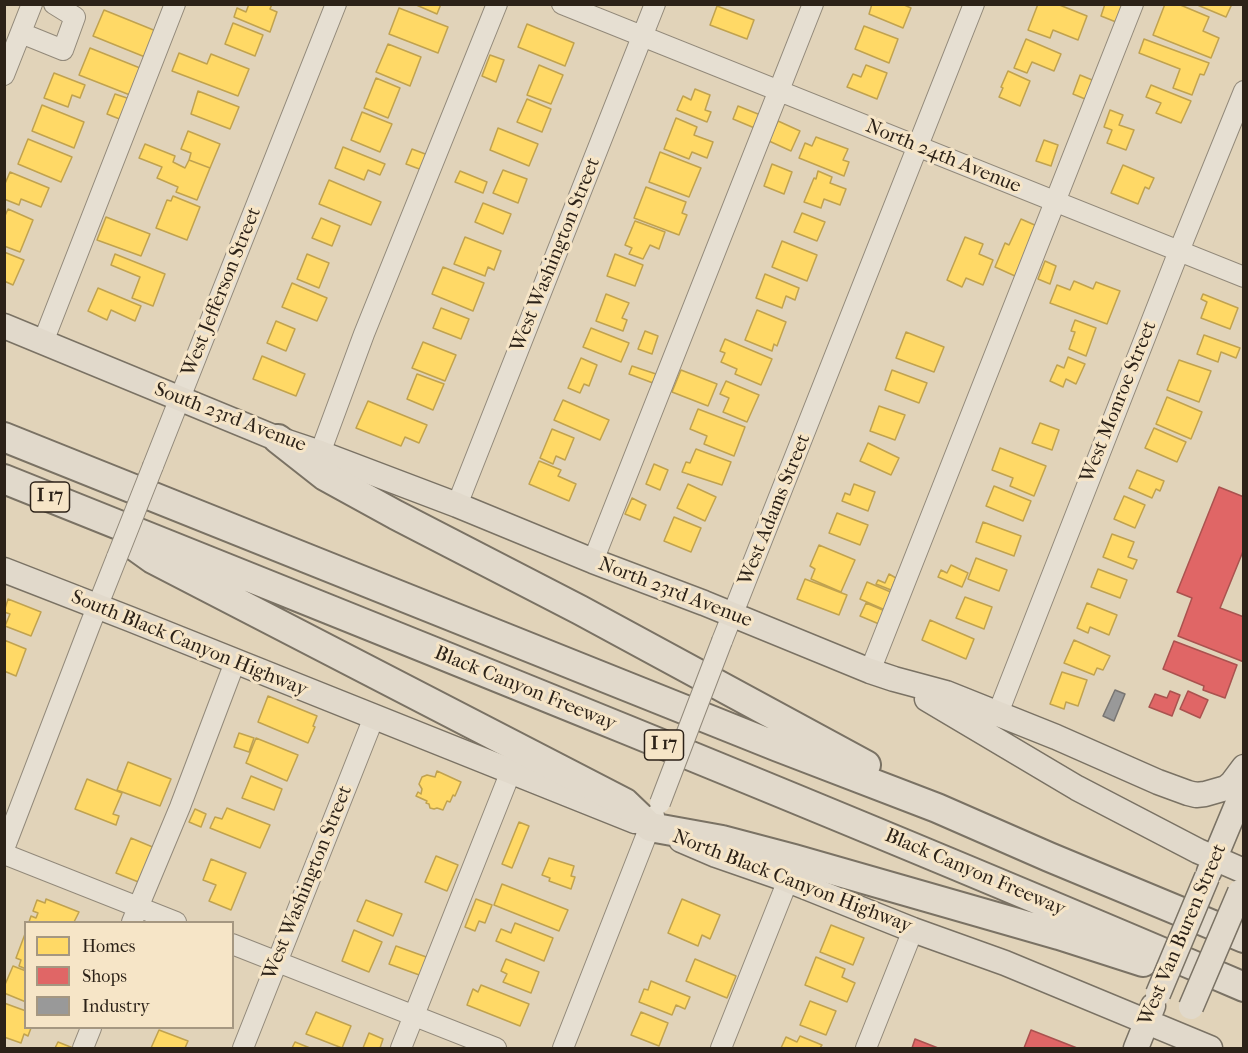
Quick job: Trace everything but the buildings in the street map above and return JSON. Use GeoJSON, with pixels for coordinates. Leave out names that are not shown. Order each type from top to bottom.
{"type":"FeatureCollection","features":[{"type":"Feature","properties":{"kind":"highway","name":"Black Canyon Freeway"},"geometry":{"type":"LineString","coordinates":[[4,437],[937,808],[1048,857],[1244,938]]}},
{"type":"Feature","properties":{"kind":"highway"},"geometry":{"type":"LineString","coordinates":[[278,439],[325,476],[847,754],[937,808]]}},
{"type":"Feature","properties":{"kind":"highway","name":"Black Canyon Freeway"},"geometry":{"type":"LineString","coordinates":[[4,479],[541,694],[858,824],[1237,984]]}},
{"type":"Feature","properties":{"kind":"highway"},"geometry":{"type":"LineString","coordinates":[[95,515],[153,559],[625,803],[722,840],[1059,935],[1146,962],[1237,984]]}},
{"type":"Feature","properties":{"kind":"main road","name":"South 23rd Avenue"},"geometry":{"type":"LineString","coordinates":[[4,326],[278,439],[457,505]]}},
{"type":"Feature","properties":{"kind":"main road","name":"North 23rd Avenue"},"geometry":{"type":"LineString","coordinates":[[457,505],[894,680]]}},
{"type":"Feature","properties":{"kind":"main road","name":"South Black Canyon Highway"},"geometry":{"type":"LineString","coordinates":[[4,570],[374,717]]}},
{"type":"Feature","properties":{"kind":"main road"},"geometry":{"type":"LineString","coordinates":[[894,680],[946,693],[1101,756],[1158,782],[1196,795],[1226,788],[1244,767]]}},
{"type":"Feature","properties":{"kind":"main road"},"geometry":{"type":"LineString","coordinates":[[894,680],[1211,868],[1242,882]]}},
{"type":"Feature","properties":{"kind":"main road","name":"North Black Canyon Highway"},"geometry":{"type":"LineString","coordinates":[[374,717],[511,771],[655,815],[716,855],[1005,963],[1147,1021],[1177,1042],[1210,1048]]}},
{"type":"Feature","properties":{"kind":"main road","name":"West Van Buren Street"},"geometry":{"type":"LineString","coordinates":[[1136,1048],[1244,788]]}},
{"type":"Feature","properties":{"kind":"main road","name":"West Van Buren Street"},"geometry":{"type":"LineString","coordinates":[[1177,1042],[1242,882]]}},
{"type":"Feature","properties":{"kind":"street"},"geometry":{"type":"LineString","coordinates":[[4,75],[32,4]]}},
{"type":"Feature","properties":{"kind":"street"},"geometry":{"type":"LineString","coordinates":[[21,33],[63,50],[75,17],[54,4]]}},
{"type":"Feature","properties":{"kind":"street"},"geometry":{"type":"LineString","coordinates":[[43,342],[175,4]]}},
{"type":"Feature","properties":{"kind":"street","name":"West Jefferson Street"},"geometry":{"type":"LineString","coordinates":[[4,849],[160,446],[336,4]]}},
{"type":"Feature","properties":{"kind":"street"},"geometry":{"type":"LineString","coordinates":[[320,453],[364,334],[497,4]]}},
{"type":"Feature","properties":{"kind":"street","name":"North 24th Avenue"},"geometry":{"type":"LineString","coordinates":[[562,4],[1244,277]]}},
{"type":"Feature","properties":{"kind":"street","name":"West Washington Street"},"geometry":{"type":"LineString","coordinates":[[457,505],[655,4]]}},
{"type":"Feature","properties":{"kind":"street"},"geometry":{"type":"LineString","coordinates":[[593,561],[813,4]]}},
{"type":"Feature","properties":{"kind":"street","name":"West Adams Street"},"geometry":{"type":"LineString","coordinates":[[563,1048],[974,4]]}},
{"type":"Feature","properties":{"kind":"street"},"geometry":{"type":"LineString","coordinates":[[870,671],[1133,4]]}},
{"type":"Feature","properties":{"kind":"street","name":"West Monroe Street"},"geometry":{"type":"LineString","coordinates":[[998,713],[1179,251],[1244,92]]}},
{"type":"Feature","properties":{"kind":"street"},"geometry":{"type":"LineString","coordinates":[[135,915],[184,797],[235,662]]}},
{"type":"Feature","properties":{"kind":"street","name":"West Washington Street"},"geometry":{"type":"LineString","coordinates":[[243,1048],[374,717]]}},
{"type":"Feature","properties":{"kind":"street"},"geometry":{"type":"LineString","coordinates":[[401,1048],[511,771]]}},
{"type":"Feature","properties":{"kind":"street"},"geometry":{"type":"LineString","coordinates":[[4,854],[135,915],[170,921]]}},
{"type":"Feature","properties":{"kind":"street"},"geometry":{"type":"LineString","coordinates":[[721,1048],[788,880]]}},
{"type":"Feature","properties":{"kind":"street"},"geometry":{"type":"LineString","coordinates":[[866,1048],[913,930]]}},
{"type":"Feature","properties":{"kind":"street"},"geometry":{"type":"LineString","coordinates":[[234,945],[496,1048]]}},
{"type":"Feature","properties":{"kind":"street"},"geometry":{"type":"LineString","coordinates":[[83,1048],[91,1029]]}}]}
